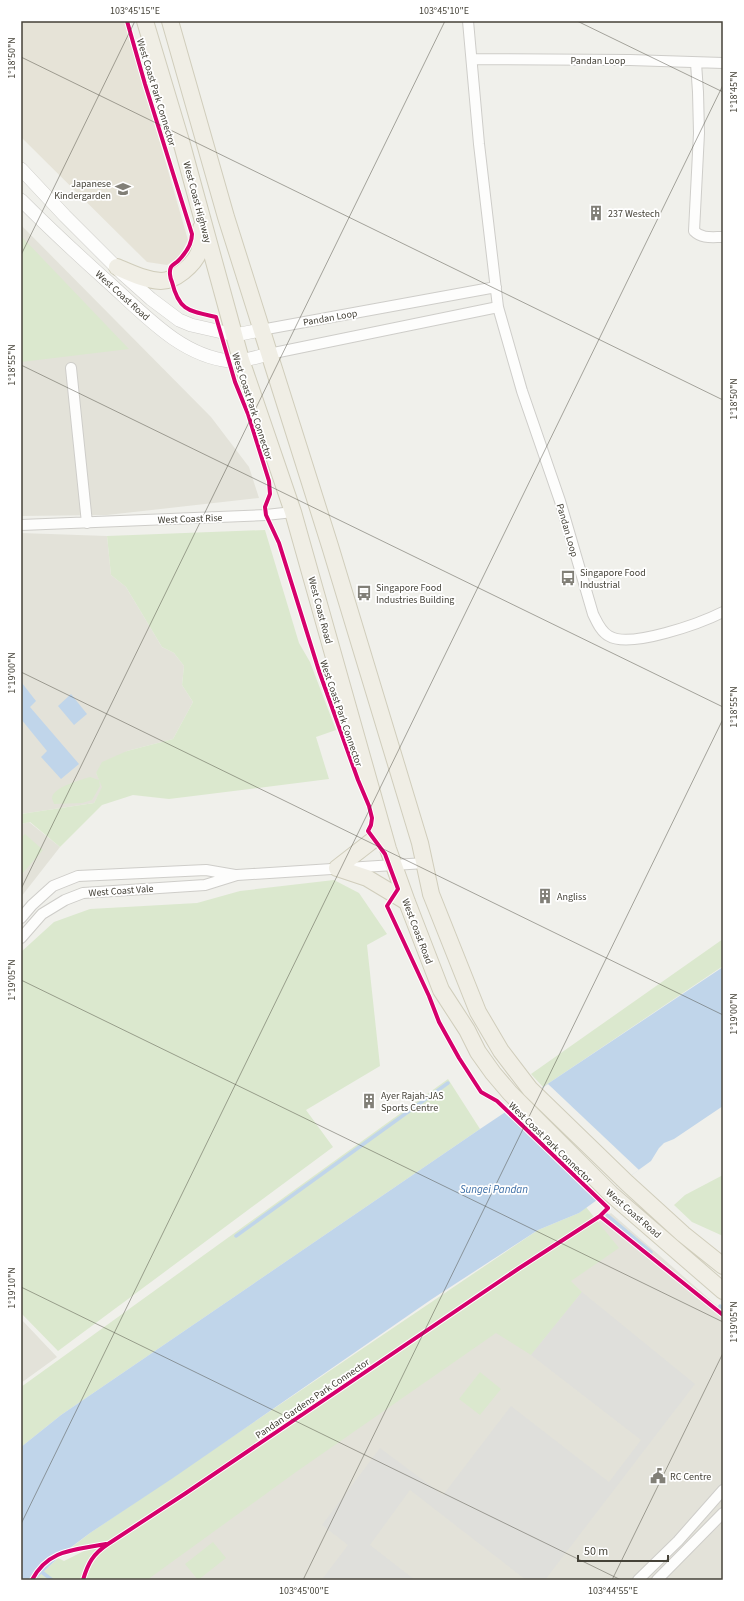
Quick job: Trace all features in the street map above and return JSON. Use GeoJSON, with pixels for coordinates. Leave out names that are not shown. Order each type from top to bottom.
{"type":"FeatureCollection","features":[{"type":"Feature","properties":{"kind":"main road","name":"West Coast Highway"},"geometry":{"type":"LineString","coordinates":[[145,21],[200,209],[241,360]]}},
{"type":"Feature","properties":{"kind":"main road"},"geometry":{"type":"LineString","coordinates":[[170,21],[226,217],[269,354]]}},
{"type":"Feature","properties":{"kind":"main road"},"geometry":{"type":"LineString","coordinates":[[117,267],[151,280],[163,281],[173,278],[192,262],[198,254],[202,242],[200,209]]}},
{"type":"Feature","properties":{"kind":"main road","name":"West Coast Road"},"geometry":{"type":"LineString","coordinates":[[269,354],[330,546],[420,844],[431,894],[478,1012],[501,1051],[530,1088],[627,1183],[683,1234],[723,1266]]}},
{"type":"Feature","properties":{"kind":"main road","name":"West Coast Road"},"geometry":{"type":"LineString","coordinates":[[241,360],[293,512],[382,829],[407,902],[441,990],[467,1030],[478,1052],[493,1073],[516,1098],[611,1194],[723,1291]]}},
{"type":"Feature","properties":{"kind":"main road"},"geometry":{"type":"LineString","coordinates":[[337,868],[374,840],[382,829]]}},
{"type":"Feature","properties":{"kind":"main road"},"geometry":{"type":"LineString","coordinates":[[337,868],[367,878],[407,902]]}},
{"type":"Feature","properties":{"kind":"street","name":"Pandan Loop"},"geometry":{"type":"LineString","coordinates":[[468,21],[479,144],[498,307],[522,391],[560,501],[593,614],[602,631],[609,637],[621,640],[637,639],[682,629],[723,612]]}},
{"type":"Feature","properties":{"kind":"street","name":"Pandan Loop"},"geometry":{"type":"LineString","coordinates":[[472,59],[630,60],[723,63]]}},
{"type":"Feature","properties":{"kind":"street"},"geometry":{"type":"LineString","coordinates":[[696,63],[698,133],[694,231],[703,237],[723,238]]}},
{"type":"Feature","properties":{"kind":"street","name":"West Coast Road"},"geometry":{"type":"LineString","coordinates":[[21,169],[65,216],[146,296],[178,320],[191,325],[235,335]]}},
{"type":"Feature","properties":{"kind":"street","name":"West Coast Road"},"geometry":{"type":"LineString","coordinates":[[21,200],[58,237],[140,311],[182,344],[202,354],[230,361],[269,354]]}},
{"type":"Feature","properties":{"kind":"street","name":"Pandan Loop"},"geometry":{"type":"LineString","coordinates":[[235,335],[496,287]]}},
{"type":"Feature","properties":{"kind":"street"},"geometry":{"type":"LineString","coordinates":[[269,354],[498,307]]}},
{"type":"Feature","properties":{"kind":"street"},"geometry":{"type":"LineString","coordinates":[[71,368],[87,523]]}},
{"type":"Feature","properties":{"kind":"street","name":"West Coast Rise"},"geometry":{"type":"LineString","coordinates":[[21,525],[266,515],[293,512]]}},
{"type":"Feature","properties":{"kind":"street","name":"West Coast Vale"},"geometry":{"type":"LineString","coordinates":[[21,918],[32,905],[53,886],[78,876],[206,870],[237,875],[424,863]]}},
{"type":"Feature","properties":{"kind":"street","name":"West Coast Vale"},"geometry":{"type":"LineString","coordinates":[[21,938],[42,914],[65,900],[83,893],[205,885],[237,875]]}},
{"type":"Feature","properties":{"kind":"street"},"geometry":{"type":"LineString","coordinates":[[638,1580],[678,1541],[723,1490]]}},
{"type":"Feature","properties":{"kind":"street"},"geometry":{"type":"LineString","coordinates":[[657,1580],[723,1513]]}},
{"type":"Feature","properties":{"kind":"shaded area","name":"Japanese Kindergarden"},"geometry":{"type":"Polygon","coordinates":[[[21,21],[125,21],[188,240],[180,256],[167,265],[147,262],[21,137],[21,21]]]}},
{"type":"Feature","properties":{"kind":"shaded area"},"geometry":{"type":"Polygon","coordinates":[[[21,225],[211,417],[249,467],[259,498],[107,515],[21,516],[21,225]]]}},
{"type":"Feature","properties":{"kind":"shaded area"},"geometry":{"type":"Polygon","coordinates":[[[21,533],[107,536],[111,575],[126,587],[162,647],[174,653],[184,666],[182,685],[193,702],[173,739],[127,751],[96,773],[103,787],[94,803],[21,814],[21,533]]]}},
{"type":"Feature","properties":{"kind":"shaded area"},"geometry":{"type":"Polygon","coordinates":[[[29,822],[60,847],[21,897],[21,824],[29,822]]]}},
{"type":"Feature","properties":{"kind":"shaded area"},"geometry":{"type":"Polygon","coordinates":[[[611,1213],[723,1311],[723,1580],[107,1580],[111,1561],[611,1213]]]}},
{"type":"Feature","properties":{"kind":"shaded area"},"geometry":{"type":"Polygon","coordinates":[[[582,1292],[695,1384],[545,1580],[526,1580],[410,1490],[370,1545],[415,1580],[326,1580],[323,1578],[348,1545],[322,1525],[380,1448],[443,1495],[511,1406],[609,1482],[641,1440],[531,1355],[582,1292]]]}},
{"type":"Feature","properties":{"kind":"shaded area"},"geometry":{"type":"Polygon","coordinates":[[[21,1319],[57,1357],[21,1383],[21,1319]]]}},
{"type":"Feature","properties":{"kind":"green space"},"geometry":{"type":"Polygon","coordinates":[[[21,236],[129,349],[21,362],[21,236]]]}},
{"type":"Feature","properties":{"kind":"green space"},"geometry":{"type":"Polygon","coordinates":[[[265,530],[299,643],[310,662],[336,730],[316,737],[329,779],[169,799],[133,795],[102,805],[60,847],[30,822],[21,824],[21,814],[94,803],[102,787],[96,773],[102,762],[127,751],[173,739],[193,702],[182,685],[184,666],[174,653],[162,647],[126,587],[111,575],[107,536],[265,530]]]}},
{"type":"Feature","properties":{"kind":"green space"},"geometry":{"type":"Polygon","coordinates":[[[90,777],[99,780],[100,786],[92,800],[82,803],[54,804],[52,798],[57,790],[68,784],[90,777]]]}},
{"type":"Feature","properties":{"kind":"green space"},"geometry":{"type":"Polygon","coordinates":[[[25,834],[43,850],[21,875],[21,838],[25,834]]]}},
{"type":"Feature","properties":{"kind":"green space"},"geometry":{"type":"Polygon","coordinates":[[[334,880],[359,893],[387,934],[367,945],[380,1066],[306,1110],[333,1147],[58,1351],[21,1313],[21,952],[54,922],[90,909],[197,903],[240,891],[334,880]]]}},
{"type":"Feature","properties":{"kind":"green space"},"geometry":{"type":"Polygon","coordinates":[[[723,939],[723,966],[543,1087],[531,1074],[723,939]]]}},
{"type":"Feature","properties":{"kind":"green space"},"geometry":{"type":"Polygon","coordinates":[[[448,1079],[480,1129],[61,1415],[21,1447],[21,1387],[448,1079]]]}},
{"type":"Feature","properties":{"kind":"green space"},"geometry":{"type":"Polygon","coordinates":[[[723,1175],[723,1236],[692,1222],[674,1205],[685,1195],[723,1175]]]}},
{"type":"Feature","properties":{"kind":"green space"},"geometry":{"type":"Polygon","coordinates":[[[586,1207],[619,1248],[571,1281],[582,1292],[531,1355],[496,1333],[296,1472],[147,1580],[35,1580],[58,1558],[64,1561],[92,1547],[72,1549],[72,1547],[90,1533],[538,1230],[579,1213],[586,1207]]]}},
{"type":"Feature","properties":{"kind":"green space"},"geometry":{"type":"Polygon","coordinates":[[[480,1372],[501,1389],[480,1415],[459,1399],[480,1372]]]}},
{"type":"Feature","properties":{"kind":"green space"},"geometry":{"type":"Polygon","coordinates":[[[213,1542],[226,1558],[198,1580],[185,1564],[213,1542]]]}},
{"type":"Feature","properties":{"kind":"water"},"geometry":{"type":"Polygon","coordinates":[[[22,683],[36,701],[30,707],[79,764],[61,779],[41,757],[47,751],[21,719],[22,683]]]}},
{"type":"Feature","properties":{"kind":"water"},"geometry":{"type":"Polygon","coordinates":[[[71,694],[87,714],[74,725],[58,706],[71,694]]]}},
{"type":"Feature","properties":{"kind":"water","name":"Sungei Pandan"},"geometry":{"type":"Polygon","coordinates":[[[723,967],[723,1106],[674,1139],[664,1143],[651,1161],[579,1213],[538,1230],[432,1299],[173,1478],[90,1533],[62,1554],[35,1580],[21,1580],[21,1447],[61,1415],[480,1129],[723,967]]]}},
{"type":"Feature","properties":{"kind":"pier"},"geometry":{"type":"Polygon","coordinates":[[[548,1084],[639,1170],[596,1200],[505,1113],[548,1084]]]}},
{"type":"Feature","properties":{"kind":"waterway"},"geometry":{"type":"LineString","coordinates":[[236,1236],[448,1083]]}},
{"type":"Feature","properties":{"kind":"waterway"},"geometry":{"type":"LineString","coordinates":[[607,1215],[651,1252]]}},
{"type":"Feature","properties":{"kind":"waterway"},"geometry":{"type":"LineString","coordinates":[[43,1573],[52,1580]]}},
{"type":"Feature","properties":{"kind":"cycle path","name":"West Coast Park Connector"},"geometry":{"type":"LineString","coordinates":[[127,21],[192,234],[191,241],[186,252],[171,267],[171,279],[175,292],[178,299],[186,308],[216,317],[235,382],[248,414],[269,481],[270,494],[265,507],[266,515],[279,543],[319,671],[358,780],[369,806],[372,818],[368,831],[385,854],[398,889],[387,906],[429,996],[439,1022],[459,1058],[481,1092],[497,1101],[608,1208],[600,1216],[723,1315]]}},
{"type":"Feature","properties":{"kind":"cycle path","name":"Pandan Gardens Park Connector"},"geometry":{"type":"LineString","coordinates":[[83,1580],[92,1559],[98,1551],[518,1269],[600,1216]]}},
{"type":"Feature","properties":{"kind":"cycle path"},"geometry":{"type":"LineString","coordinates":[[32,1580],[46,1562],[54,1557],[73,1550],[106,1544]]}},
{"type":"Feature","properties":{"kind":"place","name":"Japanese Kindergarden"},"geometry":{"type":"Point","coordinates":[123,189]}},
{"type":"Feature","properties":{"kind":"place","name":"237 Westech"},"geometry":{"type":"Point","coordinates":[596,213]}},
{"type":"Feature","properties":{"kind":"place","name":"Singapore Food Industrial"},"geometry":{"type":"Point","coordinates":[568,578]}},
{"type":"Feature","properties":{"kind":"place","name":"Singapore Food Industries Building"},"geometry":{"type":"Point","coordinates":[364,593]}},
{"type":"Feature","properties":{"kind":"place","name":"Angliss"},"geometry":{"type":"Point","coordinates":[545,896]}},
{"type":"Feature","properties":{"kind":"place","name":"Ayer Rajah-JAS Sports Centre"},"geometry":{"type":"Point","coordinates":[369,1101]}},
{"type":"Feature","properties":{"kind":"place","name":"RC Centre"},"geometry":{"type":"Point","coordinates":[658,1476]}}]}
